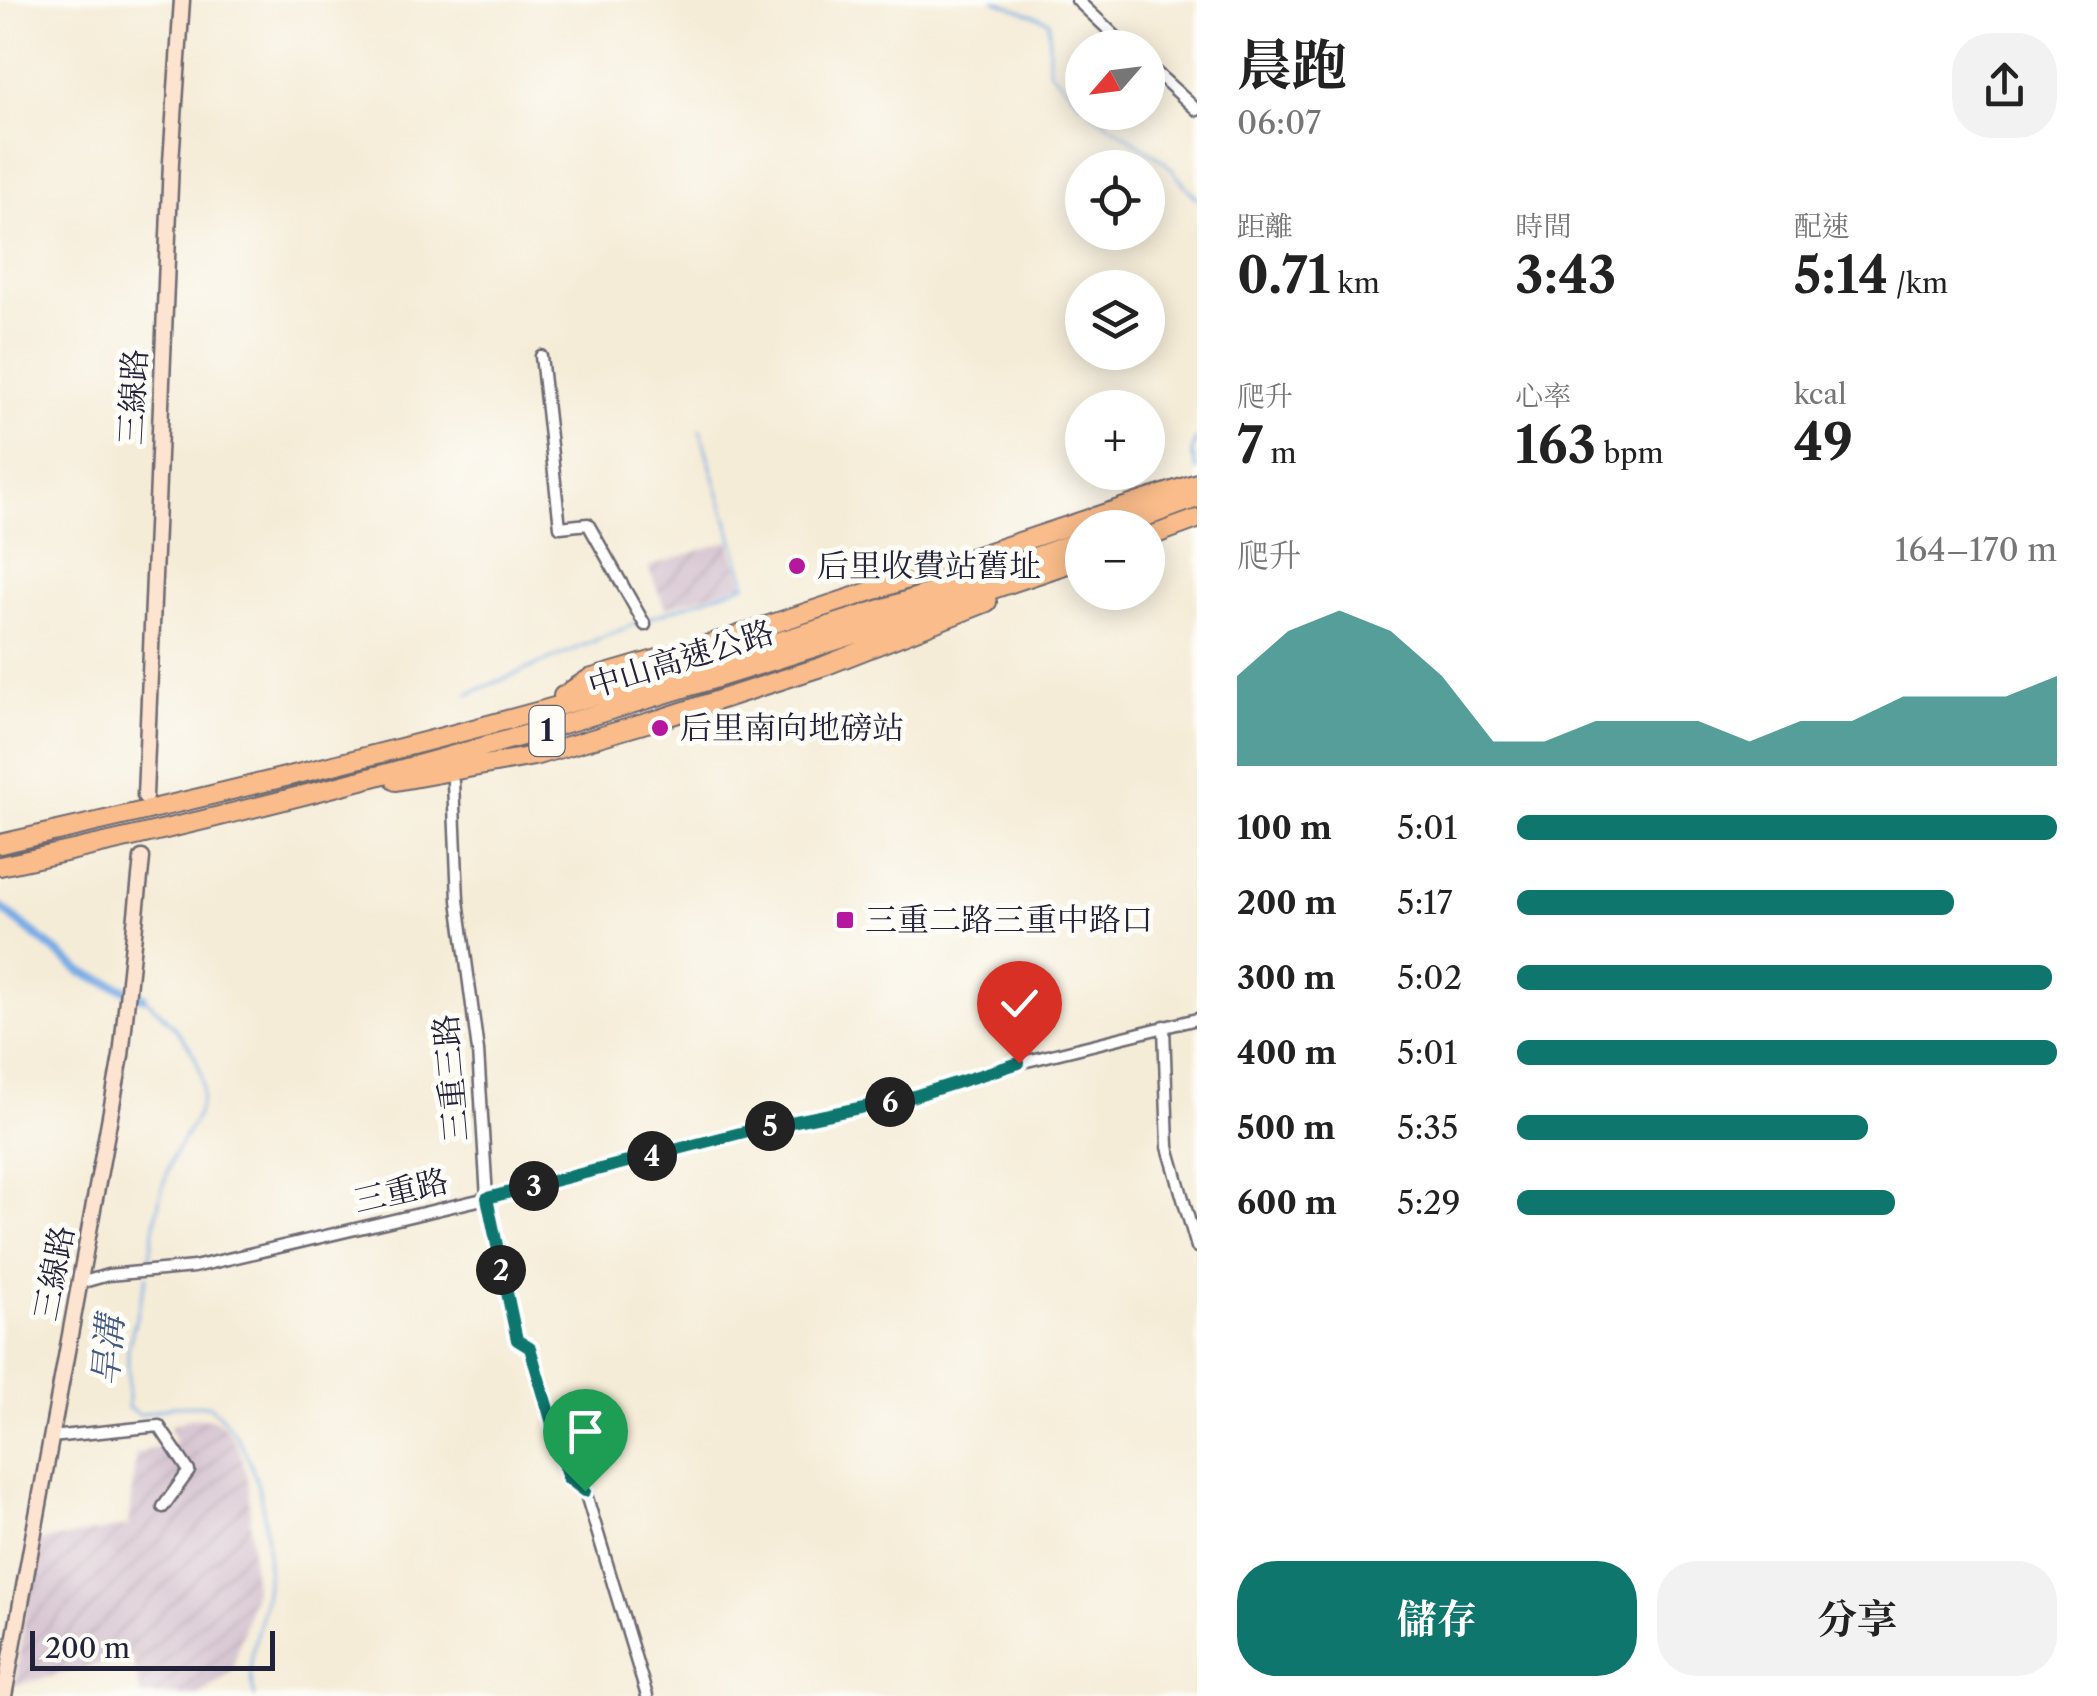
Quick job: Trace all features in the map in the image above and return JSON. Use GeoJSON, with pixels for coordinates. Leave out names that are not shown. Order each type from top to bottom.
{"type":"FeatureCollection","features":[{"type":"Feature","properties":{"kind":"highway"},"geometry":{"type":"LineString","coordinates":[[542,708],[589,680],[730,638],[1197,484]]}},
{"type":"Feature","properties":{"kind":"highway"},"geometry":{"type":"LineString","coordinates":[[1165,510],[1197,498]]}},
{"type":"Feature","properties":{"kind":"highway"},"geometry":{"type":"LineString","coordinates":[[1165,531],[1197,519]]}},
{"type":"Feature","properties":{"kind":"highway","name":"中山高速公路"},"geometry":{"type":"LineString","coordinates":[[0,844],[252,787],[542,708],[879,608],[1065,546]]}},
{"type":"Feature","properties":{"kind":"highway","name":"中山高速公路"},"geometry":{"type":"LineString","coordinates":[[0,866],[534,735],[830,644],[1065,565]]}},
{"type":"Feature","properties":{"kind":"street","name":"三線路"},"geometry":{"type":"LineString","coordinates":[[146,796],[170,182],[182,0]]}},
{"type":"Feature","properties":{"kind":"street"},"geometry":{"type":"LineString","coordinates":[[1078,0],[1109,30]]}},
{"type":"Feature","properties":{"kind":"street"},"geometry":{"type":"LineString","coordinates":[[1165,81],[1197,110]]}},
{"type":"Feature","properties":{"kind":"street"},"geometry":{"type":"LineString","coordinates":[[542,356],[560,527],[588,524],[645,625]]}},
{"type":"Feature","properties":{"kind":"street","name":"三重三路"},"geometry":{"type":"LineString","coordinates":[[453,782],[458,900],[478,1051],[487,1198],[517,1340],[530,1348],[568,1478],[585,1491],[647,1696]]}},
{"type":"Feature","properties":{"kind":"street","name":"三線路"},"geometry":{"type":"LineString","coordinates":[[4,1696],[121,1056],[142,858]]}},
{"type":"Feature","properties":{"kind":"street","name":"三重路"},"geometry":{"type":"LineString","coordinates":[[80,1282],[108,1274],[194,1267],[752,1130],[908,1098],[1019,1063],[1197,1019]]}},
{"type":"Feature","properties":{"kind":"street"},"geometry":{"type":"LineString","coordinates":[[1164,1026],[1164,1102],[1171,1172],[1197,1247]]}},
{"type":"Feature","properties":{"kind":"street"},"geometry":{"type":"LineString","coordinates":[[51,1437],[159,1426],[189,1471],[163,1507]]}},
{"type":"Feature","properties":{"kind":"shaded area"},"geometry":{"type":"Polygon","coordinates":[[[729,541],[743,583],[665,608],[648,567],[729,541]]]}},
{"type":"Feature","properties":{"kind":"shaded area"},"geometry":{"type":"Polygon","coordinates":[[[191,1418],[214,1419],[226,1427],[239,1449],[248,1481],[254,1590],[232,1671],[198,1696],[141,1696],[132,1657],[15,1685],[36,1542],[128,1526],[136,1454],[175,1442],[170,1426],[191,1418]]]}},
{"type":"Feature","properties":{"kind":"waterway"},"geometry":{"type":"LineString","coordinates":[[994,0],[1049,21],[1049,70],[1065,86]]}},
{"type":"Feature","properties":{"kind":"waterway"},"geometry":{"type":"LineString","coordinates":[[1117,130],[1166,163],[1197,199]]}},
{"type":"Feature","properties":{"kind":"waterway"},"geometry":{"type":"LineString","coordinates":[[644,620],[746,584],[700,430]]}},
{"type":"Feature","properties":{"kind":"waterway"},"geometry":{"type":"LineString","coordinates":[[1196,440],[1192,453],[1197,470]]}},
{"type":"Feature","properties":{"kind":"waterway"},"geometry":{"type":"LineString","coordinates":[[468,694],[637,623]]}},
{"type":"Feature","properties":{"kind":"waterway"},"geometry":{"type":"LineString","coordinates":[[0,907],[82,972],[143,997]]}},
{"type":"Feature","properties":{"kind":"waterway","name":"旱溝"},"geometry":{"type":"LineString","coordinates":[[143,997],[188,1045],[196,1059],[203,1090],[197,1114],[166,1175],[148,1269]]}},
{"type":"Feature","properties":{"kind":"waterway","name":"旱溝"},"geometry":{"type":"LineString","coordinates":[[147,1276],[128,1348],[128,1408],[140,1415],[173,1406],[209,1405],[240,1442],[258,1486],[266,1534],[267,1582],[251,1667],[255,1696]]}},
{"type":"Feature","properties":{"kind":"place","name":"后里收費站舊址"},"geometry":{"type":"Point","coordinates":[797,566]}},
{"type":"Feature","properties":{"kind":"place","name":"后里南向地磅站"},"geometry":{"type":"Point","coordinates":[660,728]}},
{"type":"Feature","properties":{"kind":"place","name":"三重二路三重中路口"},"geometry":{"type":"Point","coordinates":[845,920]}},
{"type":"Feature","properties":{"kind":"route"},"geometry":{"type":"LineString","coordinates":[[585,1491],[568,1478],[530,1348],[517,1340],[487,1198],[784,1122],[908,1098],[1019,1063]]}}]}
